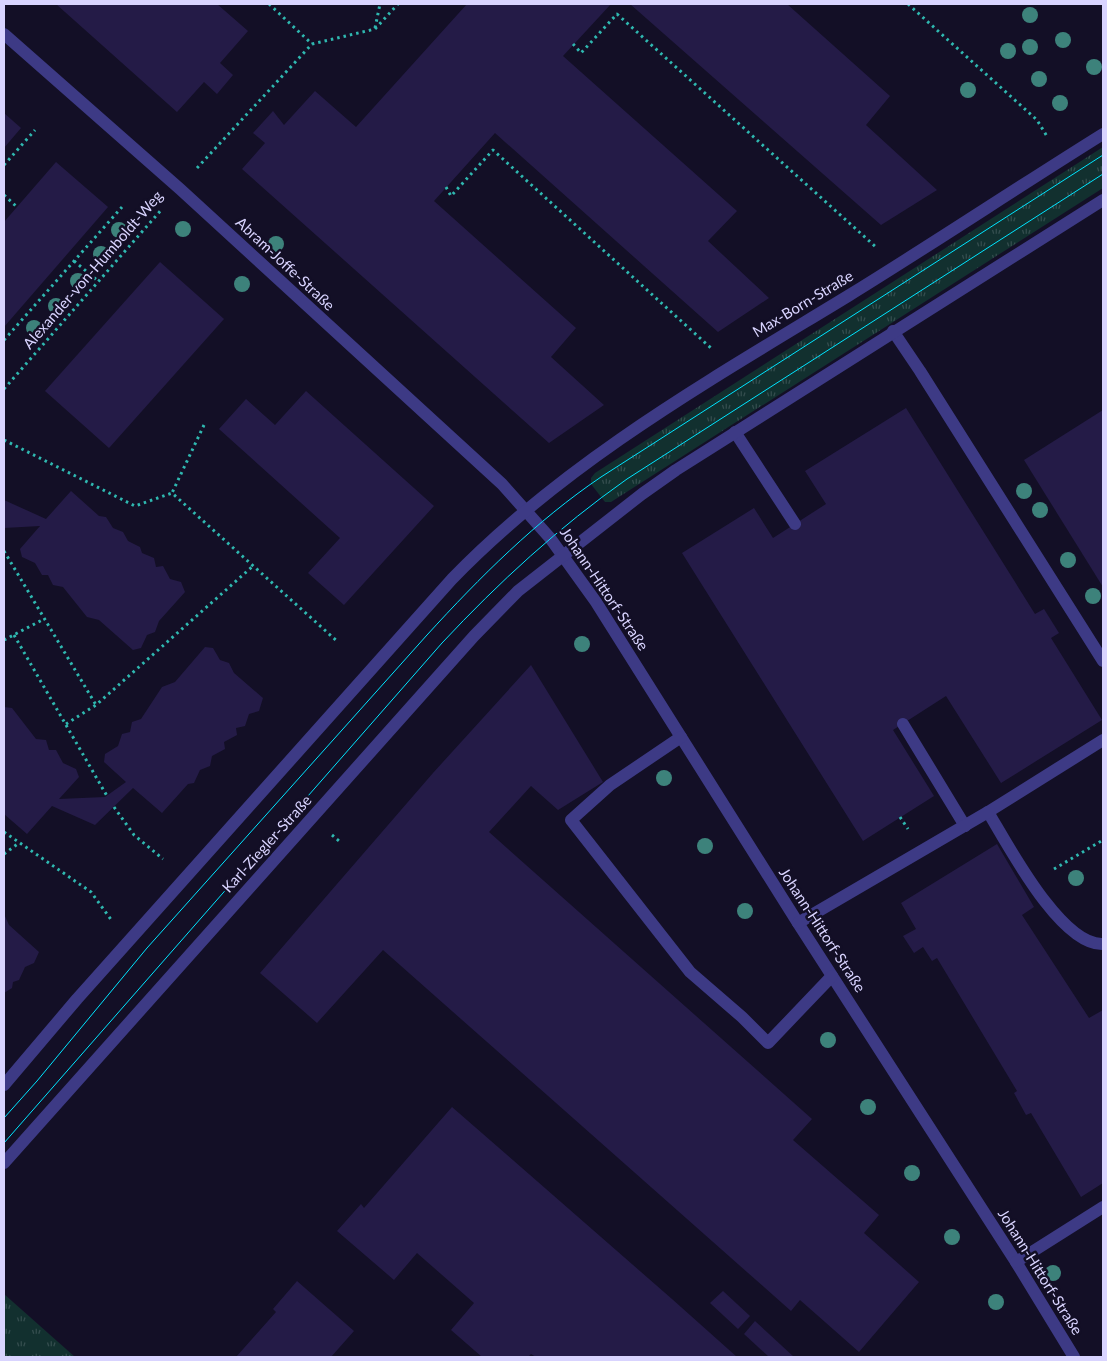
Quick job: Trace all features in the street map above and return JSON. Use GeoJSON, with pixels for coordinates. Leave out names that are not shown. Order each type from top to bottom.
{"type":"FeatureCollection","features":[{"type":"Feature","properties":{"kind":"street","name":"Abram-Joffe-Straße"},"geometry":{"type":"LineString","coordinates":[[4,34],[180,189],[502,484],[539,524]]}},
{"type":"Feature","properties":{"kind":"street","name":"Max-Born-Straße"},"geometry":{"type":"LineString","coordinates":[[527,511],[604,451],[726,370],[892,269],[1103,134]]}},
{"type":"Feature","properties":{"kind":"street"},"geometry":{"type":"LineString","coordinates":[[564,555],[642,494],[735,432],[892,331],[1103,200]]}},
{"type":"Feature","properties":{"kind":"street"},"geometry":{"type":"LineString","coordinates":[[892,331],[920,370],[1103,661]]}},
{"type":"Feature","properties":{"kind":"street"},"geometry":{"type":"LineString","coordinates":[[735,432],[795,524]]}},
{"type":"Feature","properties":{"kind":"street"},"geometry":{"type":"LineString","coordinates":[[4,1085],[77,999],[452,580],[480,551],[527,511]]}},
{"type":"Feature","properties":{"kind":"street","name":"Johann-Hittorf-Straße"},"geometry":{"type":"LineString","coordinates":[[539,524],[564,555],[596,602],[798,923],[1016,1262],[1070,1356]]}},
{"type":"Feature","properties":{"kind":"street","name":"Karl-Ziegler-Straße"},"geometry":{"type":"LineString","coordinates":[[4,1163],[491,617],[518,591],[564,555]]}},
{"type":"Feature","properties":{"kind":"street"},"geometry":{"type":"LineString","coordinates":[[903,724],[965,826]]}},
{"type":"Feature","properties":{"kind":"street"},"geometry":{"type":"LineString","coordinates":[[681,737],[610,785],[571,820],[690,972],[742,1017],[768,1043],[832,976]]}},
{"type":"Feature","properties":{"kind":"street"},"geometry":{"type":"LineString","coordinates":[[798,923],[965,826],[1103,740]]}},
{"type":"Feature","properties":{"kind":"street"},"geometry":{"type":"LineString","coordinates":[[988,812],[1039,896],[1079,937],[1089,942],[1103,944]]}},
{"type":"Feature","properties":{"kind":"street"},"geometry":{"type":"LineString","coordinates":[[1016,1262],[1103,1207]]}},
{"type":"Feature","properties":{"kind":"path"},"geometry":{"type":"LineString","coordinates":[[269,4],[312,44]]}},
{"type":"Feature","properties":{"kind":"path"},"geometry":{"type":"LineString","coordinates":[[375,29],[380,4]]}},
{"type":"Feature","properties":{"kind":"path"},"geometry":{"type":"LineString","coordinates":[[217,146],[312,44],[375,29],[398,4]]}},
{"type":"Feature","properties":{"kind":"path"},"geometry":{"type":"LineString","coordinates":[[908,4],[1038,120],[1062,160]]}},
{"type":"Feature","properties":{"kind":"path"},"geometry":{"type":"LineString","coordinates":[[573,44],[581,53],[617,14],[880,251],[892,269]]}},
{"type":"Feature","properties":{"kind":"path"},"geometry":{"type":"LineString","coordinates":[[4,165],[36,130]]}},
{"type":"Feature","properties":{"kind":"path"},"geometry":{"type":"LineString","coordinates":[[446,187],[451,196],[494,150],[714,351],[726,370]]}},
{"type":"Feature","properties":{"kind":"path","name":"Alexander-von-Humboldt-Weg"},"geometry":{"type":"LineString","coordinates":[[4,388],[180,189]]}},
{"type":"Feature","properties":{"kind":"path"},"geometry":{"type":"LineString","coordinates":[[4,195],[16,207]]}},
{"type":"Feature","properties":{"kind":"path"},"geometry":{"type":"LineString","coordinates":[[4,340],[122,207]]}},
{"type":"Feature","properties":{"kind":"path"},"geometry":{"type":"LineString","coordinates":[[74,261],[98,281]]}},
{"type":"Feature","properties":{"kind":"path"},"geometry":{"type":"LineString","coordinates":[[4,440],[135,506],[172,493],[204,425]]}},
{"type":"Feature","properties":{"kind":"path"},"geometry":{"type":"LineString","coordinates":[[172,493],[338,642]]}},
{"type":"Feature","properties":{"kind":"path"},"geometry":{"type":"LineString","coordinates":[[4,551],[96,705]]}},
{"type":"Feature","properties":{"kind":"path"},"geometry":{"type":"LineString","coordinates":[[66,724],[96,705],[253,566]]}},
{"type":"Feature","properties":{"kind":"path"},"geometry":{"type":"LineString","coordinates":[[4,640],[44,619]]}},
{"type":"Feature","properties":{"kind":"path"},"geometry":{"type":"LineString","coordinates":[[14,635],[107,796]]}},
{"type":"Feature","properties":{"kind":"path"},"geometry":{"type":"LineString","coordinates":[[114,807],[134,835],[163,859]]}},
{"type":"Feature","properties":{"kind":"path"},"geometry":{"type":"LineString","coordinates":[[4,832],[90,892],[110,920],[118,926]]}},
{"type":"Feature","properties":{"kind":"path"},"geometry":{"type":"LineString","coordinates":[[1031,882],[1103,840]]}},
{"type":"Feature","properties":{"kind":"path"},"geometry":{"type":"LineString","coordinates":[[4,854],[19,843]]}},
{"type":"Feature","properties":{"kind":"green space"},"geometry":{"type":"Polygon","coordinates":[[[1103,147],[1103,188],[611,502],[605,502],[591,484],[591,478],[595,473],[1103,147]]]}},
{"type":"Feature","properties":{"kind":"green space"},"geometry":{"type":"Polygon","coordinates":[[[4,1294],[75,1357],[4,1357],[4,1294]]]}},
{"type":"Feature","properties":{"kind":"building"},"geometry":{"type":"Polygon","coordinates":[[[56,4],[217,4],[248,31],[220,63],[233,75],[217,94],[204,82],[177,112],[56,4]]]}},
{"type":"Feature","properties":{"kind":"building"},"geometry":{"type":"Polygon","coordinates":[[[467,4],[611,4],[563,56],[737,211],[708,241],[769,298],[718,332],[495,133],[434,201],[576,328],[551,357],[604,405],[549,443],[242,169],[265,143],[253,133],[273,111],[284,125],[315,91],[356,127],[467,4]]]}},
{"type":"Feature","properties":{"kind":"building"},"geometry":{"type":"Polygon","coordinates":[[[630,4],[787,4],[890,96],[866,125],[937,190],[881,225],[630,4]]]}},
{"type":"Feature","properties":{"kind":"building"},"geometry":{"type":"Polygon","coordinates":[[[4,113],[21,128],[4,148],[4,113]]]}},
{"type":"Feature","properties":{"kind":"building"},"geometry":{"type":"Polygon","coordinates":[[[56,162],[108,207],[4,327],[4,222],[56,162]]]}},
{"type":"Feature","properties":{"kind":"building"},"geometry":{"type":"Polygon","coordinates":[[[160,262],[224,319],[109,448],[45,391],[160,262]]]}},
{"type":"Feature","properties":{"kind":"building"},"geometry":{"type":"Polygon","coordinates":[[[306,391],[434,506],[344,605],[308,573],[340,538],[219,429],[246,399],[275,425],[306,391]]]}},
{"type":"Feature","properties":{"kind":"building"},"geometry":{"type":"Polygon","coordinates":[[[906,408],[1035,614],[1044,609],[1059,633],[1051,638],[1102,720],[1001,783],[946,696],[893,730],[934,796],[863,841],[682,553],[754,508],[773,538],[826,504],[805,471],[906,408]]]}},
{"type":"Feature","properties":{"kind":"building"},"geometry":{"type":"Polygon","coordinates":[[[1103,410],[1103,587],[1024,460],[1103,410]]]}},
{"type":"Feature","properties":{"kind":"building"},"geometry":{"type":"Polygon","coordinates":[[[71,491],[99,516],[106,517],[113,528],[123,532],[128,541],[140,547],[142,553],[154,558],[156,567],[163,566],[170,579],[181,582],[185,592],[159,621],[155,632],[147,635],[141,648],[133,650],[99,620],[87,617],[63,587],[53,585],[48,575],[42,575],[35,563],[22,557],[20,549],[40,526],[4,528],[4,500],[46,519],[71,491]]]}},
{"type":"Feature","properties":{"kind":"building"},"geometry":{"type":"Polygon","coordinates":[[[205,647],[213,648],[220,660],[229,663],[234,673],[263,698],[259,711],[249,714],[245,726],[236,728],[237,735],[224,742],[225,749],[212,756],[210,766],[200,770],[194,783],[188,784],[162,813],[133,788],[95,825],[52,806],[27,834],[4,814],[4,707],[12,708],[36,739],[46,740],[49,750],[56,750],[63,763],[76,769],[79,777],[59,799],[105,797],[126,782],[104,762],[105,754],[118,746],[122,734],[130,732],[132,722],[141,719],[162,687],[175,682],[205,647]]]}},
{"type":"Feature","properties":{"kind":"building"},"geometry":{"type":"Polygon","coordinates":[[[531,665],[603,782],[558,810],[531,786],[489,832],[812,1119],[793,1140],[879,1215],[864,1233],[919,1282],[859,1352],[800,1300],[791,1311],[383,950],[317,1023],[260,973],[433,773],[531,665]]]}},
{"type":"Feature","properties":{"kind":"building"},"geometry":{"type":"Polygon","coordinates":[[[997,844],[1034,907],[1022,915],[1089,1018],[1103,1010],[1103,1183],[1081,1197],[1031,1113],[1026,1115],[1014,1093],[1017,1091],[937,958],[932,961],[923,947],[914,953],[903,936],[916,929],[901,903],[997,844]]]}},
{"type":"Feature","properties":{"kind":"building"},"geometry":{"type":"Polygon","coordinates":[[[4,914],[9,925],[39,952],[34,963],[25,967],[19,980],[13,982],[12,988],[4,993],[4,914]]]}},
{"type":"Feature","properties":{"kind":"building"},"geometry":{"type":"Polygon","coordinates":[[[452,1107],[737,1357],[536,1357],[531,1354],[528,1357],[482,1357],[451,1330],[474,1303],[417,1253],[394,1280],[337,1231],[361,1204],[364,1208],[452,1107]]]}},
{"type":"Feature","properties":{"kind":"building"},"geometry":{"type":"Polygon","coordinates":[[[297,1281],[354,1331],[331,1357],[236,1357],[276,1312],[273,1309],[297,1281]]]}},
{"type":"Feature","properties":{"kind":"building"},"geometry":{"type":"Polygon","coordinates":[[[723,1291],[750,1316],[738,1329],[710,1303],[723,1291]]]}},
{"type":"Feature","properties":{"kind":"building"},"geometry":{"type":"Polygon","coordinates":[[[755,1321],[794,1357],[769,1357],[744,1334],[755,1321]]]}},
{"type":"Feature","properties":{"kind":"tram line"},"geometry":{"type":"LineString","coordinates":[[4,1118],[147,948],[427,635],[467,592],[531,531],[601,477],[1103,155]]}},
{"type":"Feature","properties":{"kind":"tram line"},"geometry":{"type":"LineString","coordinates":[[4,1143],[442,643],[485,598],[530,556],[577,516],[627,479],[1103,174]]}}]}
